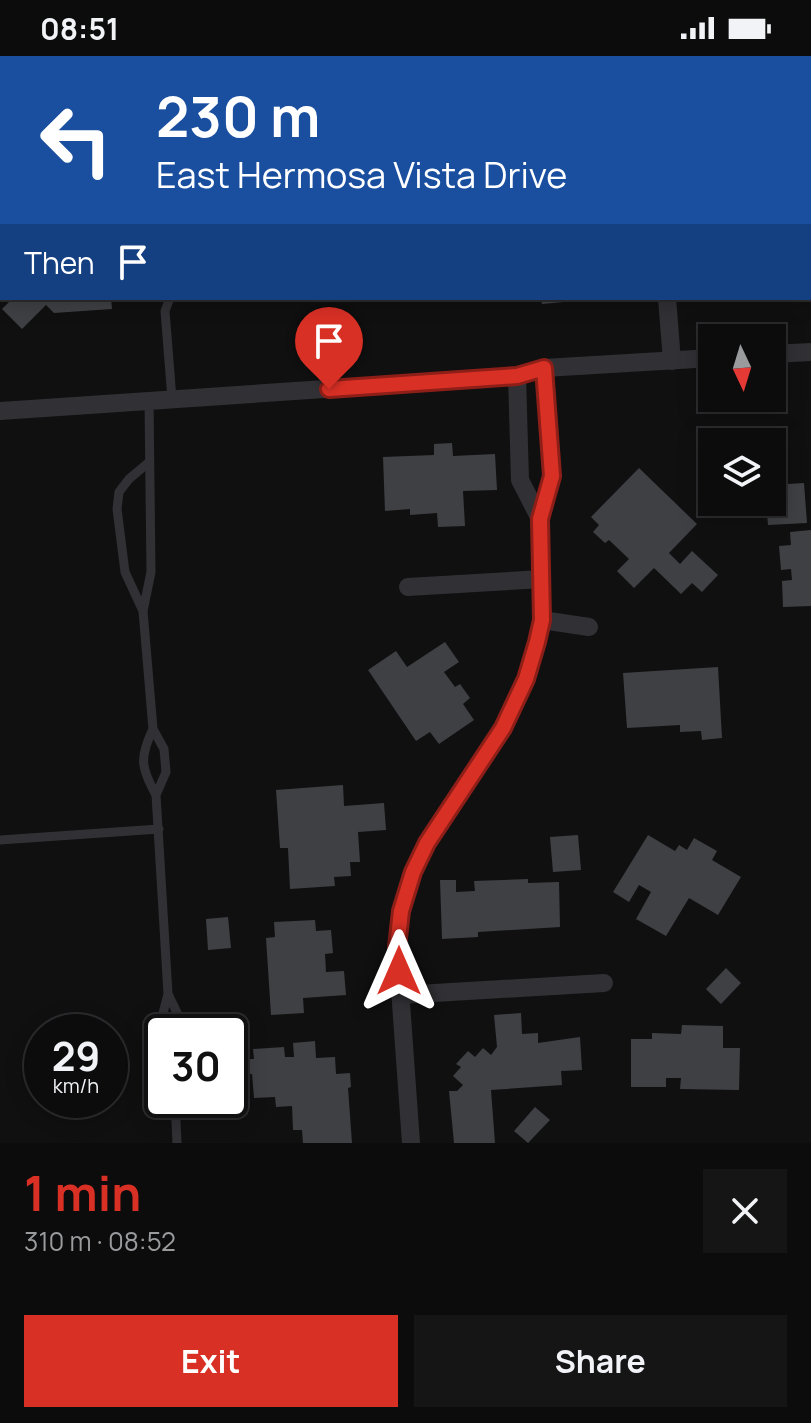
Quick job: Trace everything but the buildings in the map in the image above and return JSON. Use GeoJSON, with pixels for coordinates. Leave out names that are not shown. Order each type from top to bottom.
{"type":"FeatureCollection","features":[{"type":"Feature","properties":{"kind":"street"},"geometry":{"type":"LineString","coordinates":[[667,300],[672,361]]}},
{"type":"Feature","properties":{"kind":"street"},"geometry":{"type":"LineString","coordinates":[[786,353],[811,352]]}},
{"type":"Feature","properties":{"kind":"street"},"geometry":{"type":"LineString","coordinates":[[0,411],[517,376],[544,368],[698,359]]}},
{"type":"Feature","properties":{"kind":"street"},"geometry":{"type":"LineString","coordinates":[[411,1143],[397,947],[401,911],[413,872],[427,843],[503,728],[526,679],[542,620],[540,519],[552,476],[544,368]]}},
{"type":"Feature","properties":{"kind":"street"},"geometry":{"type":"LineString","coordinates":[[517,376],[520,480],[540,519]]}},
{"type":"Feature","properties":{"kind":"street"},"geometry":{"type":"LineString","coordinates":[[408,587],[542,579]]}},
{"type":"Feature","properties":{"kind":"street"},"geometry":{"type":"LineString","coordinates":[[542,620],[589,627]]}},
{"type":"Feature","properties":{"kind":"street"},"geometry":{"type":"LineString","coordinates":[[401,995],[604,983]]}},
{"type":"Feature","properties":{"kind":"lane"},"geometry":{"type":"LineString","coordinates":[[169,300],[165,311],[172,399]]}},
{"type":"Feature","properties":{"kind":"lane"},"geometry":{"type":"LineString","coordinates":[[149,400],[151,572],[143,611],[153,729],[164,749],[166,772],[156,795]]}},
{"type":"Feature","properties":{"kind":"lane"},"geometry":{"type":"LineString","coordinates":[[143,611],[125,572],[117,509],[119,492],[148,463]]}},
{"type":"Feature","properties":{"kind":"lane"},"geometry":{"type":"LineString","coordinates":[[153,729],[143,750],[144,774],[156,795],[159,829],[168,994],[163,1014]]}},
{"type":"Feature","properties":{"kind":"lane"},"geometry":{"type":"LineString","coordinates":[[0,840],[159,829]]}},
{"type":"Feature","properties":{"kind":"lane"},"geometry":{"type":"LineString","coordinates":[[168,994],[178,1014]]}},
{"type":"Feature","properties":{"kind":"lane"},"geometry":{"type":"LineString","coordinates":[[176,1118],[177,1143]]}},
{"type":"Feature","properties":{"kind":"route"},"geometry":{"type":"LineString","coordinates":[[329,389],[517,376],[544,368],[552,476],[540,519],[542,620],[537,642],[526,679],[503,728],[427,843],[413,872],[401,911],[397,947],[399,971]]}}]}
